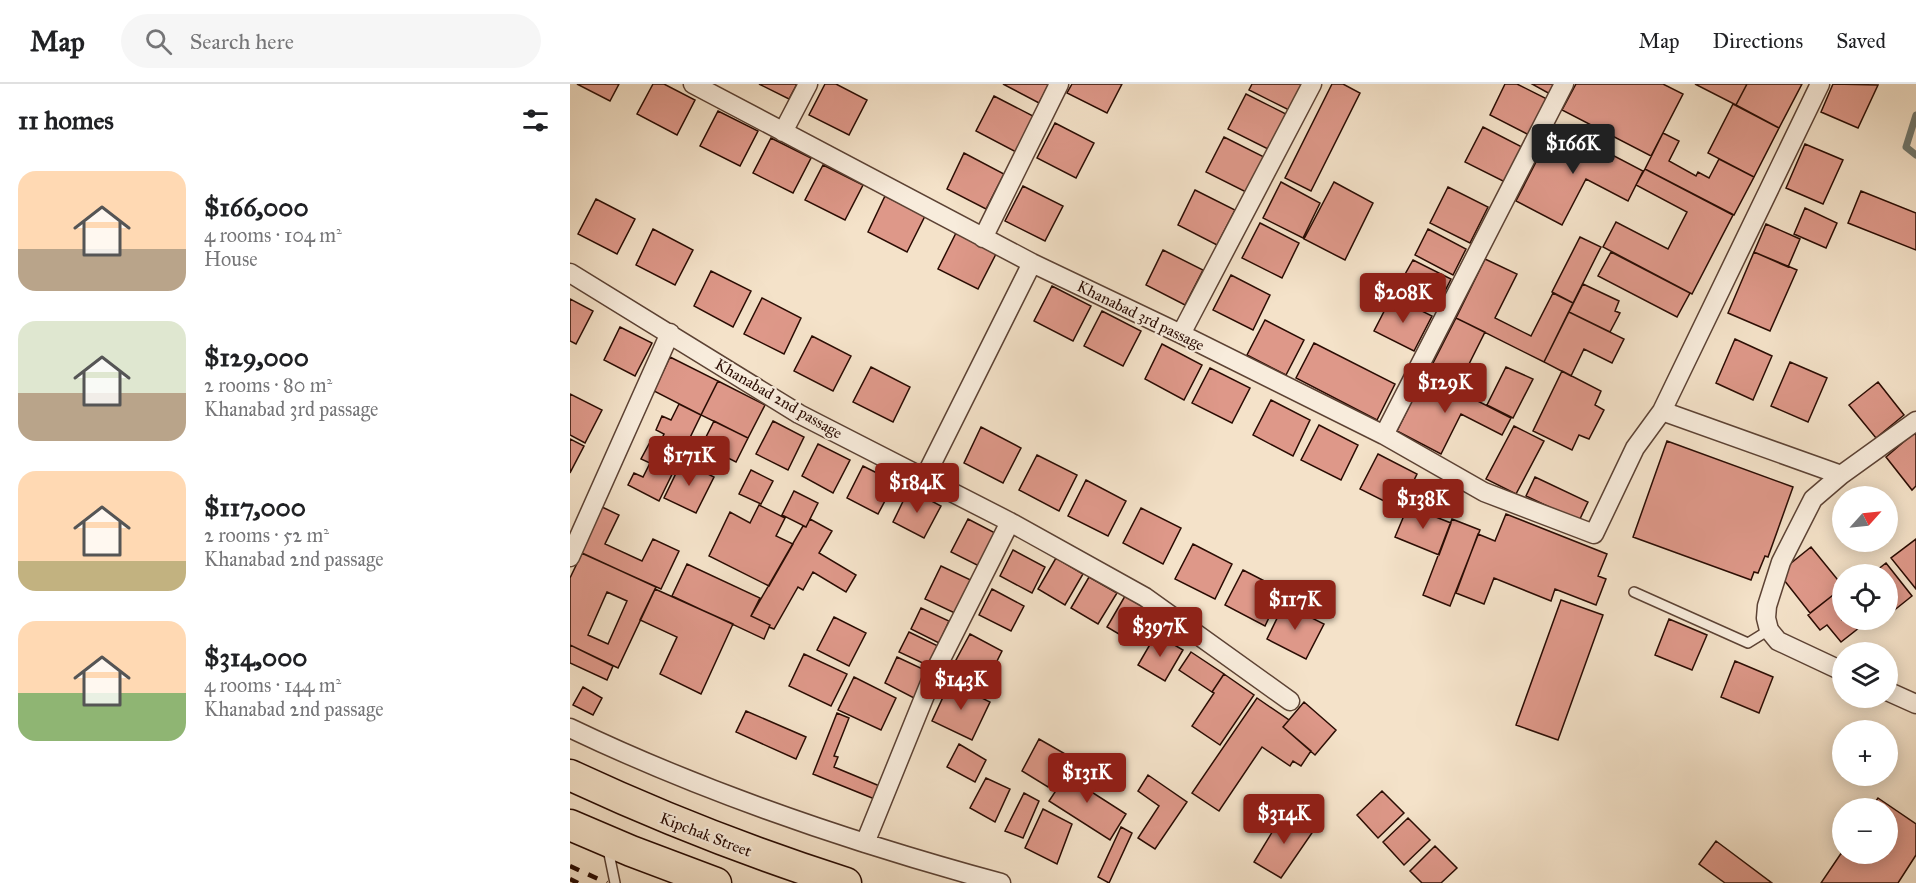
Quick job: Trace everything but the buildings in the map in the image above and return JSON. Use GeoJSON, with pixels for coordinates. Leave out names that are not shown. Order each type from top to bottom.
{"type":"FeatureCollection","features":[{"type":"Feature","properties":{"kind":"main road","name":"Kipchak Street"},"geometry":{"type":"LineString","coordinates":[[570,775],[678,824],[846,883]]}},
{"type":"Feature","properties":{"kind":"main road"},"geometry":{"type":"LineString","coordinates":[[570,825],[716,883]]}},
{"type":"Feature","properties":{"kind":"street","name":"Khanabad 3rd passage"},"geometry":{"type":"LineString","coordinates":[[693,84],[1032,263],[1384,435],[1484,492],[1594,534],[1635,448],[1662,411]]}},
{"type":"Feature","properties":{"kind":"street"},"geometry":{"type":"LineString","coordinates":[[783,132],[808,84]]}},
{"type":"Feature","properties":{"kind":"street"},"geometry":{"type":"LineString","coordinates":[[983,238],[1059,84]]}},
{"type":"Feature","properties":{"kind":"street"},"geometry":{"type":"LineString","coordinates":[[1181,334],[1312,84]]}},
{"type":"Feature","properties":{"kind":"street"},"geometry":{"type":"LineString","coordinates":[[1384,435],[1564,84]]}},
{"type":"Feature","properties":{"kind":"street"},"geometry":{"type":"LineString","coordinates":[[1820,84],[1662,411],[1841,475]]}},
{"type":"Feature","properties":{"kind":"street"},"geometry":{"type":"LineString","coordinates":[[925,477],[1032,263]]}},
{"type":"Feature","properties":{"kind":"street","name":"Khanabad 2nd passage"},"geometry":{"type":"LineString","coordinates":[[570,273],[799,414],[925,477],[1145,597],[1290,701]]}},
{"type":"Feature","properties":{"kind":"street"},"geometry":{"type":"LineString","coordinates":[[570,557],[670,333]]}},
{"type":"Feature","properties":{"kind":"street"},"geometry":{"type":"LineString","coordinates":[[1832,667],[1790,648],[1778,641],[1769,630],[1766,618],[1767,606],[1781,562],[1813,499],[1841,475],[1916,421]]}},
{"type":"Feature","properties":{"kind":"street"},"geometry":{"type":"LineString","coordinates":[[865,843],[934,673],[1010,522]]}},
{"type":"Feature","properties":{"kind":"street"},"geometry":{"type":"LineString","coordinates":[[1898,696],[1916,704]]}},
{"type":"Feature","properties":{"kind":"street"},"geometry":{"type":"LineString","coordinates":[[570,728],[712,790],[865,843],[1001,883]]}},
{"type":"Feature","properties":{"kind":"lane"},"geometry":{"type":"LineString","coordinates":[[1634,592],[1748,643],[1769,630]]}},
{"type":"Feature","properties":{"kind":"lane"},"geometry":{"type":"LineString","coordinates":[[606,840],[615,883]]}},
{"type":"Feature","properties":{"kind":"waterway"},"geometry":{"type":"LineString","coordinates":[[1916,115],[1906,147],[1916,155]]}},
{"type":"Feature","properties":{"kind":"railway"},"geometry":{"type":"LineString","coordinates":[[570,866],[607,883]]}},
{"type":"Feature","properties":{"kind":"railway"},"geometry":{"type":"LineString","coordinates":[[570,879],[578,883]]}}]}
